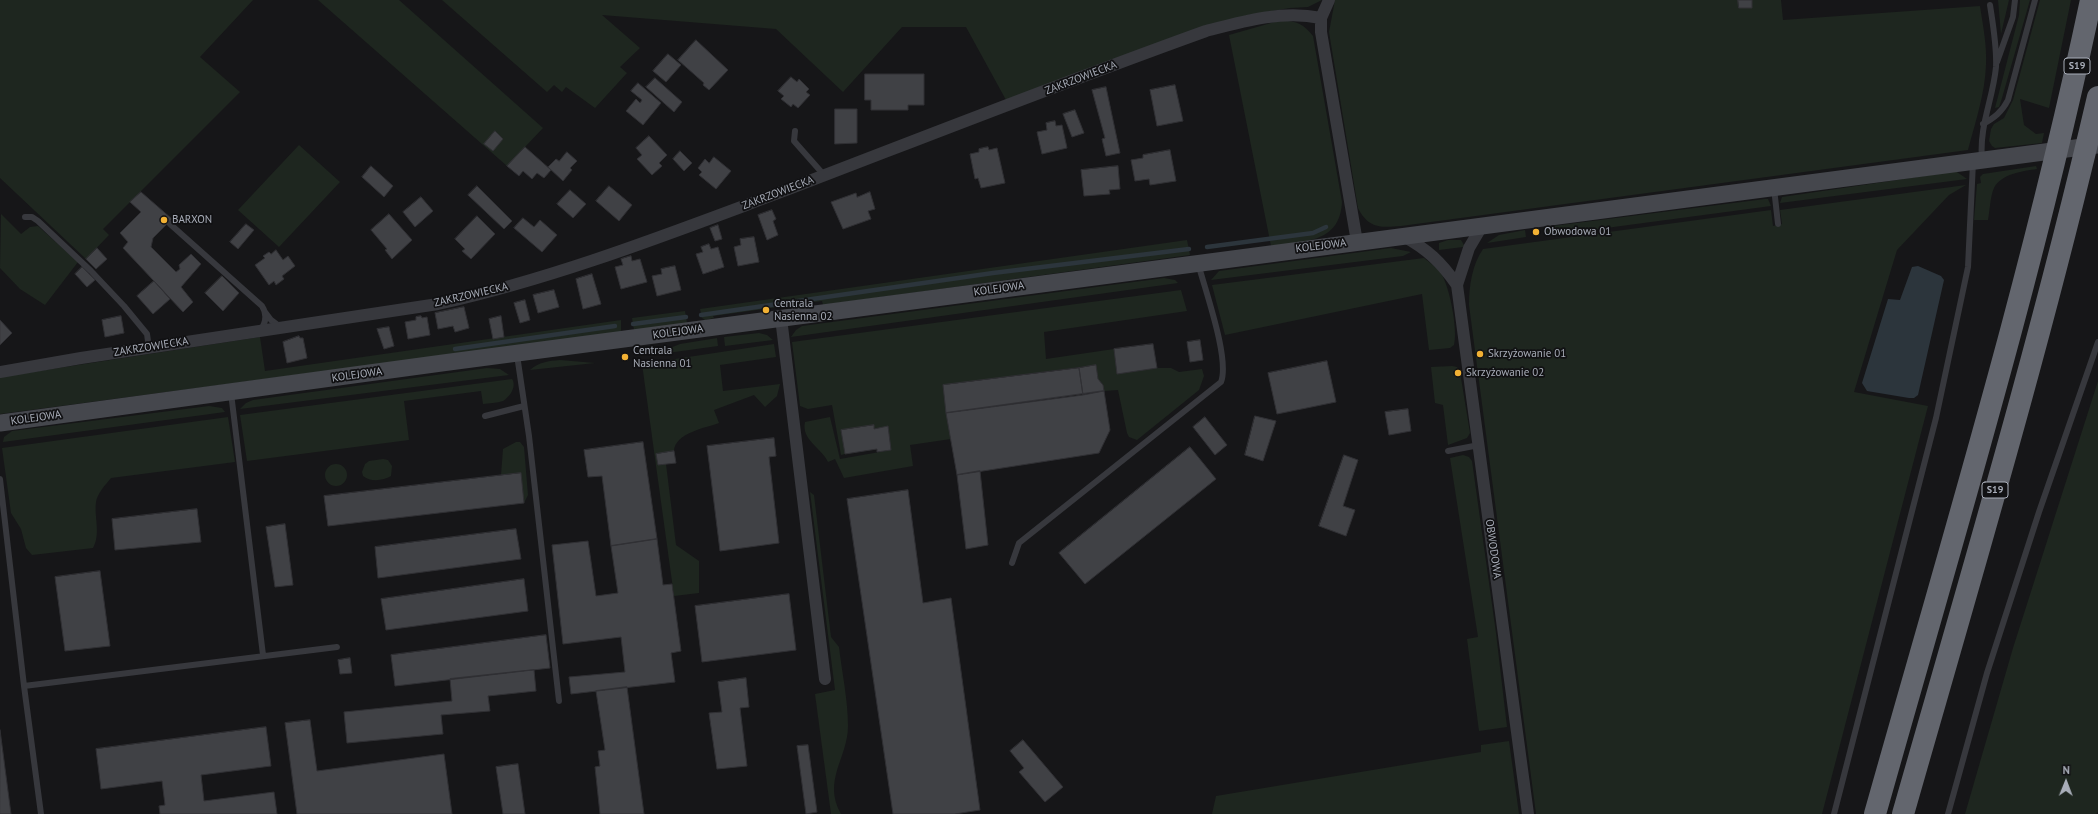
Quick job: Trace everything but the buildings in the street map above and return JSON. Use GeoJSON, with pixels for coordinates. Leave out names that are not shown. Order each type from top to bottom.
{"type":"FeatureCollection","features":[{"type":"Feature","properties":{"kind":"highway","name":"S19"},"geometry":{"type":"LineString","coordinates":[[1875,814],[2011,331],[2061,131],[2091,0]]}},
{"type":"Feature","properties":{"kind":"highway","name":"S19"},"geometry":{"type":"LineString","coordinates":[[1903,814],[2013,428],[2078,156],[2095,136],[2098,97]]}},
{"type":"Feature","properties":{"kind":"street"},"geometry":{"type":"LineString","coordinates":[[1329,0],[1321,18],[1321,32],[1357,242]]}},
{"type":"Feature","properties":{"kind":"street","name":"ZAKRZOWIECKA"},"geometry":{"type":"LineString","coordinates":[[0,372],[438,304],[520,284],[554,274],[690,226],[1206,31],[1277,15],[1299,14],[1321,18]]}},
{"type":"Feature","properties":{"kind":"street","name":"KOLEJOWA"},"geometry":{"type":"LineString","coordinates":[[0,423],[1198,262],[1978,161],[2078,156]]}},
{"type":"Feature","properties":{"kind":"street","name":"OBWODOWA"},"geometry":{"type":"LineString","coordinates":[[1482,226],[1469,248],[1457,285],[1528,814]]}},
{"type":"Feature","properties":{"kind":"street","name":"OBWODOWA"},"geometry":{"type":"LineString","coordinates":[[1403,236],[1422,247],[1444,266],[1457,285]]}},
{"type":"Feature","properties":{"kind":"street"},"geometry":{"type":"LineString","coordinates":[[781,318],[825,679]]}},
{"type":"Feature","properties":{"kind":"lane"},"geometry":{"type":"LineString","coordinates":[[1834,814],[1937,411],[1968,267],[1983,124],[1996,67],[2016,0]]}},
{"type":"Feature","properties":{"kind":"lane"},"geometry":{"type":"LineString","coordinates":[[1983,124],[2000,113],[2008,100],[2035,0]]}},
{"type":"Feature","properties":{"kind":"lane"},"geometry":{"type":"LineString","coordinates":[[1990,5],[1995,39],[1996,67]]}},
{"type":"Feature","properties":{"kind":"lane"},"geometry":{"type":"LineString","coordinates":[[795,131],[794,141],[824,175]]}},
{"type":"Feature","properties":{"kind":"lane"},"geometry":{"type":"LineString","coordinates":[[1774,188],[1778,224]]}},
{"type":"Feature","properties":{"kind":"lane"},"geometry":{"type":"LineString","coordinates":[[25,217],[32,217],[38,221],[115,296],[147,334],[149,348]]}},
{"type":"Feature","properties":{"kind":"lane"},"geometry":{"type":"LineString","coordinates":[[170,224],[255,299],[274,324],[283,328]]}},
{"type":"Feature","properties":{"kind":"lane"},"geometry":{"type":"LineString","coordinates":[[1012,563],[1020,543],[1221,382],[1223,368],[1218,336],[1198,262]]}},
{"type":"Feature","properties":{"kind":"lane"},"geometry":{"type":"LineString","coordinates":[[260,331],[264,324],[265,312]]}},
{"type":"Feature","properties":{"kind":"lane"},"geometry":{"type":"LineString","coordinates":[[1948,814],[1990,666],[2039,512],[2098,342]]}},
{"type":"Feature","properties":{"kind":"lane"},"geometry":{"type":"LineString","coordinates":[[517,353],[559,702]]}},
{"type":"Feature","properties":{"kind":"lane"},"geometry":{"type":"LineString","coordinates":[[231,391],[263,655]]}},
{"type":"Feature","properties":{"kind":"lane"},"geometry":{"type":"LineString","coordinates":[[485,416],[524,406]]}},
{"type":"Feature","properties":{"kind":"lane"},"geometry":{"type":"LineString","coordinates":[[1448,451],[1479,446]]}},
{"type":"Feature","properties":{"kind":"lane"},"geometry":{"type":"LineString","coordinates":[[0,479],[24,686],[42,814]]}},
{"type":"Feature","properties":{"kind":"lane"},"geometry":{"type":"LineString","coordinates":[[24,686],[263,655],[337,647]]}},
{"type":"Feature","properties":{"kind":"shaded area"},"geometry":{"type":"Polygon","coordinates":[[[0,0],[253,0],[200,57],[240,92],[103,229],[109,235],[86,259],[0,178],[0,0]]]}},
{"type":"Feature","properties":{"kind":"shaded area"},"geometry":{"type":"Polygon","coordinates":[[[318,0],[399,0],[543,128],[507,166],[318,0]]]}},
{"type":"Feature","properties":{"kind":"shaded area"},"geometry":{"type":"Polygon","coordinates":[[[442,0],[1322,0],[1308,7],[1290,8],[1248,15],[1006,100],[966,27],[902,27],[843,92],[776,29],[602,15],[640,48],[620,67],[627,73],[595,108],[566,87],[562,92],[554,85],[547,92],[442,0]]]}},
{"type":"Feature","properties":{"kind":"shaded area"},"geometry":{"type":"Polygon","coordinates":[[[1335,0],[1781,0],[1783,20],[1980,6],[1986,50],[1984,87],[1968,150],[1387,227],[1370,223],[1362,215],[1358,208],[1329,32],[1335,0]]]}},
{"type":"Feature","properties":{"kind":"shaded area"},"geometry":{"type":"Polygon","coordinates":[[[1998,0],[2009,0],[2001,34],[1998,0]]]}},
{"type":"Feature","properties":{"kind":"shaded area"},"geometry":{"type":"Polygon","coordinates":[[[2020,0],[2030,0],[2002,98],[1999,107],[1995,108],[2019,15],[2020,0]]]}},
{"type":"Feature","properties":{"kind":"shaded area"},"geometry":{"type":"Polygon","coordinates":[[[2040,0],[2071,0],[2049,108],[2020,99],[2024,125],[2036,134],[2044,133],[2042,143],[1995,148],[1989,141],[1991,129],[1994,124],[2004,118],[2013,100],[2040,0]]]}},
{"type":"Feature","properties":{"kind":"shaded area"},"geometry":{"type":"Polygon","coordinates":[[[1278,21],[1298,23],[1306,28],[1313,36],[1342,202],[1340,216],[1335,226],[1327,233],[1318,238],[1307,241],[1271,246],[1229,35],[1278,21]]]}},
{"type":"Feature","properties":{"kind":"shaded area"},"geometry":{"type":"Polygon","coordinates":[[[299,145],[340,182],[279,247],[238,210],[299,145]]]}},
{"type":"Feature","properties":{"kind":"shaded area"},"geometry":{"type":"Polygon","coordinates":[[[2036,166],[2037,169],[2007,176],[1997,183],[1992,195],[1988,220],[1974,220],[1977,184],[1981,183],[1980,177],[1983,174],[2036,166]]]}},
{"type":"Feature","properties":{"kind":"shaded area"},"geometry":{"type":"Polygon","coordinates":[[[1957,172],[1967,179],[1780,203],[1782,197],[1957,172]]]}},
{"type":"Feature","properties":{"kind":"shaded area"},"geometry":{"type":"Polygon","coordinates":[[[1966,185],[1949,195],[1897,250],[1854,392],[1928,406],[1822,814],[1536,814],[1469,305],[1472,276],[1476,262],[1483,249],[1771,210],[1773,226],[1782,224],[1780,210],[1966,185]]]}},
{"type":"Feature","properties":{"kind":"shaded area"},"geometry":{"type":"Polygon","coordinates":[[[1768,199],[1771,206],[1546,236],[1545,227],[1768,199]]]}},
{"type":"Feature","properties":{"kind":"shaded area"},"geometry":{"type":"Polygon","coordinates":[[[1,214],[21,234],[30,227],[38,226],[78,262],[45,305],[20,289],[0,268],[1,214]]]}},
{"type":"Feature","properties":{"kind":"shaded area"},"geometry":{"type":"Polygon","coordinates":[[[1525,230],[1526,237],[1487,243],[1499,235],[1525,230]]]}},
{"type":"Feature","properties":{"kind":"shaded area"},"geometry":{"type":"Polygon","coordinates":[[[1187,240],[1190,255],[823,305],[822,301],[713,316],[714,318],[705,320],[702,318],[700,309],[1187,240]]]}},
{"type":"Feature","properties":{"kind":"shaded area"},"geometry":{"type":"Polygon","coordinates":[[[1448,240],[1461,240],[1464,245],[1463,247],[1439,250],[1439,243],[1448,240]]]}},
{"type":"Feature","properties":{"kind":"shaded area"},"geometry":{"type":"Polygon","coordinates":[[[1391,248],[1411,252],[1403,256],[1211,280],[1219,271],[1391,248]]]}},
{"type":"Feature","properties":{"kind":"shaded area"},"geometry":{"type":"Polygon","coordinates":[[[1424,258],[1440,272],[1448,290],[1455,330],[1454,345],[1450,348],[1429,350],[1422,294],[1225,335],[1212,285],[1424,258]]]}},
{"type":"Feature","properties":{"kind":"shaded area"},"geometry":{"type":"Polygon","coordinates":[[[1918,266],[1941,276],[1944,280],[1918,395],[1914,398],[1909,398],[1867,391],[1862,383],[1888,299],[1900,300],[1912,267],[1918,266]]]}},
{"type":"Feature","properties":{"kind":"shaded area"},"geometry":{"type":"Polygon","coordinates":[[[1164,278],[1175,280],[1178,283],[791,337],[796,330],[802,326],[1164,278]]]}},
{"type":"Feature","properties":{"kind":"shaded area"},"geometry":{"type":"Polygon","coordinates":[[[1181,290],[1187,311],[1044,332],[1046,359],[1114,349],[1117,374],[1157,368],[1171,368],[1179,372],[1202,369],[1204,376],[1199,390],[1137,440],[1129,437],[1127,433],[1118,390],[1104,391],[1103,385],[1098,379],[1096,365],[943,385],[951,439],[910,445],[913,466],[844,478],[835,459],[828,462],[806,434],[805,422],[830,417],[840,459],[891,450],[888,427],[874,429],[873,425],[841,430],[845,454],[841,455],[832,405],[808,409],[800,406],[792,342],[1181,290]]]}},
{"type":"Feature","properties":{"kind":"shaded area"},"geometry":{"type":"Polygon","coordinates":[[[685,311],[687,323],[634,330],[632,318],[685,311]]]}},
{"type":"Feature","properties":{"kind":"shaded area"},"geometry":{"type":"Polygon","coordinates":[[[621,320],[621,332],[0,414],[0,377],[260,337],[265,371],[621,320]]]}},
{"type":"Feature","properties":{"kind":"shaded area"},"geometry":{"type":"Polygon","coordinates":[[[759,333],[767,335],[773,340],[725,346],[724,337],[759,333]]]}},
{"type":"Feature","properties":{"kind":"shaded area"},"geometry":{"type":"Polygon","coordinates":[[[717,338],[718,346],[653,355],[680,344],[717,338]]]}},
{"type":"Feature","properties":{"kind":"shaded area"},"geometry":{"type":"Polygon","coordinates":[[[774,344],[776,357],[720,365],[723,391],[780,384],[777,396],[765,407],[754,395],[714,410],[719,423],[699,429],[685,436],[679,440],[674,451],[656,454],[658,465],[666,464],[676,545],[699,561],[699,593],[674,596],[642,364],[774,344]]]}},
{"type":"Feature","properties":{"kind":"shaded area"},"geometry":{"type":"Polygon","coordinates":[[[560,360],[595,363],[530,370],[544,362],[560,360]]]}},
{"type":"Feature","properties":{"kind":"shaded area"},"geometry":{"type":"Polygon","coordinates":[[[1431,367],[1457,367],[1460,372],[1470,433],[1467,438],[1448,445],[1443,405],[1435,403],[1431,367]]]}},
{"type":"Feature","properties":{"kind":"shaded area"},"geometry":{"type":"Polygon","coordinates":[[[487,368],[500,369],[509,375],[240,409],[246,403],[253,400],[487,368]]]}},
{"type":"Feature","properties":{"kind":"shaded area"},"geometry":{"type":"Polygon","coordinates":[[[512,379],[514,385],[513,388],[508,397],[503,401],[483,404],[481,391],[404,401],[409,440],[247,461],[240,415],[512,379]]]}},
{"type":"Feature","properties":{"kind":"shaded area"},"geometry":{"type":"Polygon","coordinates":[[[2098,381],[2098,812],[2096,814],[1965,814],[2013,648],[2098,381]]]}},
{"type":"Feature","properties":{"kind":"shaded area"},"geometry":{"type":"Polygon","coordinates":[[[209,406],[222,408],[225,412],[3,442],[4,437],[12,431],[209,406]]]}},
{"type":"Feature","properties":{"kind":"shaded area"},"geometry":{"type":"Polygon","coordinates":[[[228,417],[235,462],[111,478],[102,489],[96,502],[97,537],[93,548],[32,555],[26,548],[21,529],[11,513],[2,448],[228,417]]]}},
{"type":"Feature","properties":{"kind":"shaded area"},"geometry":{"type":"Polygon","coordinates":[[[516,442],[520,442],[524,447],[528,495],[524,503],[521,473],[501,475],[503,449],[516,442]]]}},
{"type":"Feature","properties":{"kind":"shaded area"},"geometry":{"type":"Polygon","coordinates":[[[1463,455],[1469,457],[1472,461],[1496,633],[1507,727],[1479,731],[1467,639],[1478,637],[1450,458],[1463,455]]]}},
{"type":"Feature","properties":{"kind":"shaded area"},"geometry":{"type":"Polygon","coordinates":[[[383,459],[388,460],[392,466],[391,476],[377,480],[369,479],[363,476],[362,472],[365,464],[369,461],[383,459]]]}},
{"type":"Feature","properties":{"kind":"shaded area"},"geometry":{"type":"Polygon","coordinates":[[[336,464],[344,467],[347,475],[344,483],[336,486],[328,483],[325,475],[328,467],[336,464]]]}},
{"type":"Feature","properties":{"kind":"shaded area"},"geometry":{"type":"Polygon","coordinates":[[[810,492],[814,495],[831,637],[839,647],[847,706],[847,738],[837,769],[834,790],[836,802],[841,814],[831,814],[815,694],[835,690],[810,492]]]}},
{"type":"Feature","properties":{"kind":"shaded area"},"geometry":{"type":"Polygon","coordinates":[[[1509,741],[1519,814],[1212,814],[1216,796],[1481,752],[1481,745],[1509,741]]]}},
{"type":"Feature","properties":{"kind":"waterway"},"geometry":{"type":"LineString","coordinates":[[1207,247],[1313,233],[1326,227]]}},
{"type":"Feature","properties":{"kind":"waterway"},"geometry":{"type":"LineString","coordinates":[[701,315],[993,273],[1189,249]]}},
{"type":"Feature","properties":{"kind":"waterway"},"geometry":{"type":"LineString","coordinates":[[633,324],[686,317]]}},
{"type":"Feature","properties":{"kind":"waterway"},"geometry":{"type":"LineString","coordinates":[[455,349],[615,326]]}},
{"type":"Feature","properties":{"kind":"place","name":"BARXON"},"geometry":{"type":"Point","coordinates":[164,220]}},
{"type":"Feature","properties":{"kind":"place","name":"Obwodowa 01"},"geometry":{"type":"Point","coordinates":[1536,232]}},
{"type":"Feature","properties":{"kind":"place","name":"Centrala Nasienna 02"},"geometry":{"type":"Point","coordinates":[766,310]}},
{"type":"Feature","properties":{"kind":"place","name":"Skrzyżowanie 01"},"geometry":{"type":"Point","coordinates":[1480,354]}},
{"type":"Feature","properties":{"kind":"place","name":"Centrala Nasienna 01"},"geometry":{"type":"Point","coordinates":[625,357]}},
{"type":"Feature","properties":{"kind":"place","name":"Skrzyżowanie 02"},"geometry":{"type":"Point","coordinates":[1458,373]}}]}
